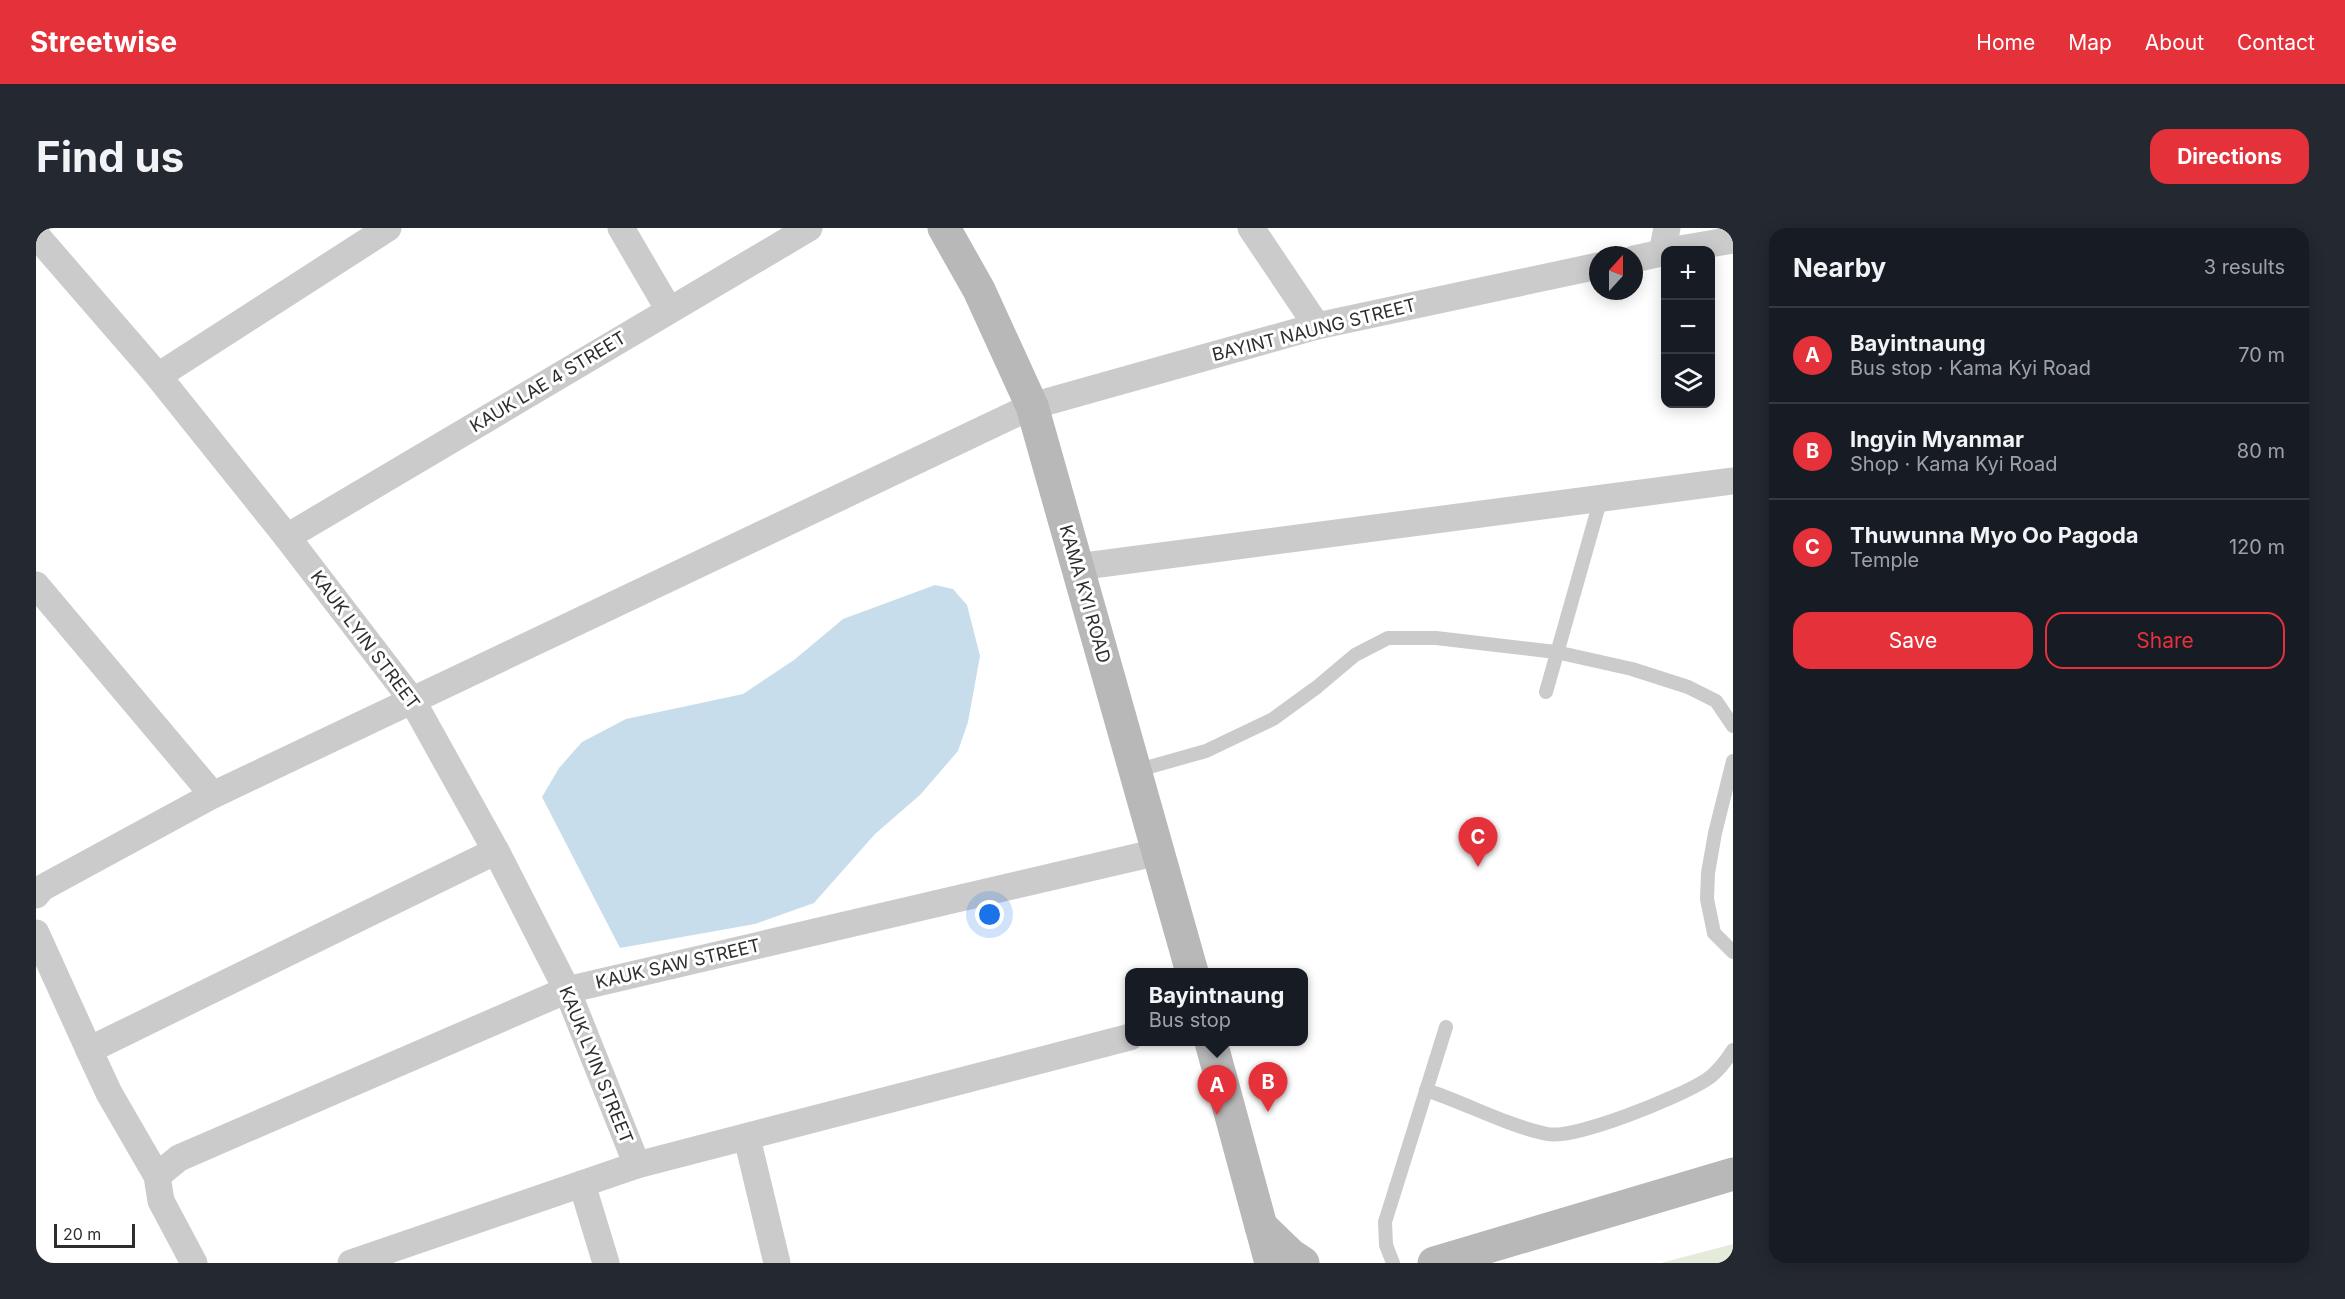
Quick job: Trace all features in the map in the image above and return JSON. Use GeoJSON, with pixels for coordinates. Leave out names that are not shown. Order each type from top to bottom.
{"type":"FeatureCollection","features":[{"type":"Feature","properties":{"kind":"main road","name":"KAMA KYI ROAD"},"geometry":{"type":"LineString","coordinates":[[944,228],[979,290],[1032,406],[1191,968]]}},
{"type":"Feature","properties":{"kind":"main road"},"geometry":{"type":"LineString","coordinates":[[1212,1046],[1271,1263]]}},
{"type":"Feature","properties":{"kind":"main road"},"geometry":{"type":"LineString","coordinates":[[1434,1263],[1733,1174]]}},
{"type":"Feature","properties":{"kind":"main road"},"geometry":{"type":"LineString","coordinates":[[1261,1226],[1291,1255],[1303,1263]]}},
{"type":"Feature","properties":{"kind":"street"},"geometry":{"type":"LineString","coordinates":[[158,376],[388,228]]}},
{"type":"Feature","properties":{"kind":"street"},"geometry":{"type":"LineString","coordinates":[[621,228],[669,310]]}},
{"type":"Feature","properties":{"kind":"street","name":"KAUK LAE 4 STREET"},"geometry":{"type":"LineString","coordinates":[[287,537],[809,228]]}},
{"type":"Feature","properties":{"kind":"street"},"geometry":{"type":"LineString","coordinates":[[1251,228],[1317,326]]}},
{"type":"Feature","properties":{"kind":"street","name":"KAUK LYIN STREET"},"geometry":{"type":"LineString","coordinates":[[36,235],[158,376],[287,537],[412,700],[496,851],[567,990],[637,1166]]}},
{"type":"Feature","properties":{"kind":"street"},"geometry":{"type":"LineString","coordinates":[[1667,246],[1733,240]]}},
{"type":"Feature","properties":{"kind":"street"},"geometry":{"type":"LineString","coordinates":[[1643,255],[1661,248]]}},
{"type":"Feature","properties":{"kind":"street","name":"BAYINT NAUNG STREET"},"geometry":{"type":"LineString","coordinates":[[36,895],[50,884],[213,795],[1032,406],[1317,326],[1589,268]]}},
{"type":"Feature","properties":{"kind":"street"},"geometry":{"type":"LineString","coordinates":[[1077,567],[1733,481]]}},
{"type":"Feature","properties":{"kind":"street"},"geometry":{"type":"LineString","coordinates":[[36,585],[213,795]]}},
{"type":"Feature","properties":{"kind":"street"},"geometry":{"type":"LineString","coordinates":[[89,1050],[496,851]]}},
{"type":"Feature","properties":{"kind":"street","name":"KAUK SAW STREET"},"geometry":{"type":"LineString","coordinates":[[157,1176],[179,1158],[567,990],[1158,852]]}},
{"type":"Feature","properties":{"kind":"street"},"geometry":{"type":"LineString","coordinates":[[36,933],[109,1093],[157,1176],[161,1201],[194,1263]]}},
{"type":"Feature","properties":{"kind":"street"},"geometry":{"type":"LineString","coordinates":[[351,1263],[380,1258],[637,1166],[1125,1038]]}},
{"type":"Feature","properties":{"kind":"street"},"geometry":{"type":"LineString","coordinates":[[747,1138],[777,1263]]}},
{"type":"Feature","properties":{"kind":"street"},"geometry":{"type":"LineString","coordinates":[[582,1184],[606,1263]]}},
{"type":"Feature","properties":{"kind":"lane"},"geometry":{"type":"LineString","coordinates":[[1545,692],[1601,498]]}},
{"type":"Feature","properties":{"kind":"lane"},"geometry":{"type":"LineString","coordinates":[[1135,771],[1206,750],[1273,719],[1317,687],[1355,655],[1388,638],[1436,638],[1556,652],[1632,669],[1688,687],[1716,701],[1733,726]]}},
{"type":"Feature","properties":{"kind":"lane"},"geometry":{"type":"LineString","coordinates":[[1733,761],[1715,833],[1708,873],[1707,899],[1714,933],[1733,952]]}},
{"type":"Feature","properties":{"kind":"lane"},"geometry":{"type":"LineString","coordinates":[[1393,1263],[1386,1245],[1385,1222],[1446,1027]]}},
{"type":"Feature","properties":{"kind":"lane"},"geometry":{"type":"LineString","coordinates":[[1426,1090],[1549,1135],[1585,1131],[1677,1096],[1707,1080],[1733,1050]]}},
{"type":"Feature","properties":{"kind":"green space"},"geometry":{"type":"Polygon","coordinates":[[[1733,1244],[1733,1263],[1661,1263],[1733,1244]]]}},
{"type":"Feature","properties":{"kind":"water"},"geometry":{"type":"Polygon","coordinates":[[[935,585],[953,589],[967,605],[980,656],[968,722],[958,751],[920,795],[875,834],[814,903],[755,924],[620,948],[542,797],[559,768],[582,742],[626,719],[743,694],[794,660],[843,619],[935,585]]]}},
{"type":"Feature","properties":{"kind":"place","name":"Thuwunna Myo Oo Pagoda"},"geometry":{"type":"Point","coordinates":[1478,867]}},
{"type":"Feature","properties":{"kind":"place","name":"Ingyin Myanmar"},"geometry":{"type":"Point","coordinates":[1268,1112]}},
{"type":"Feature","properties":{"kind":"place","name":"Bayintnaung"},"geometry":{"type":"Point","coordinates":[1217,1115]}}]}
